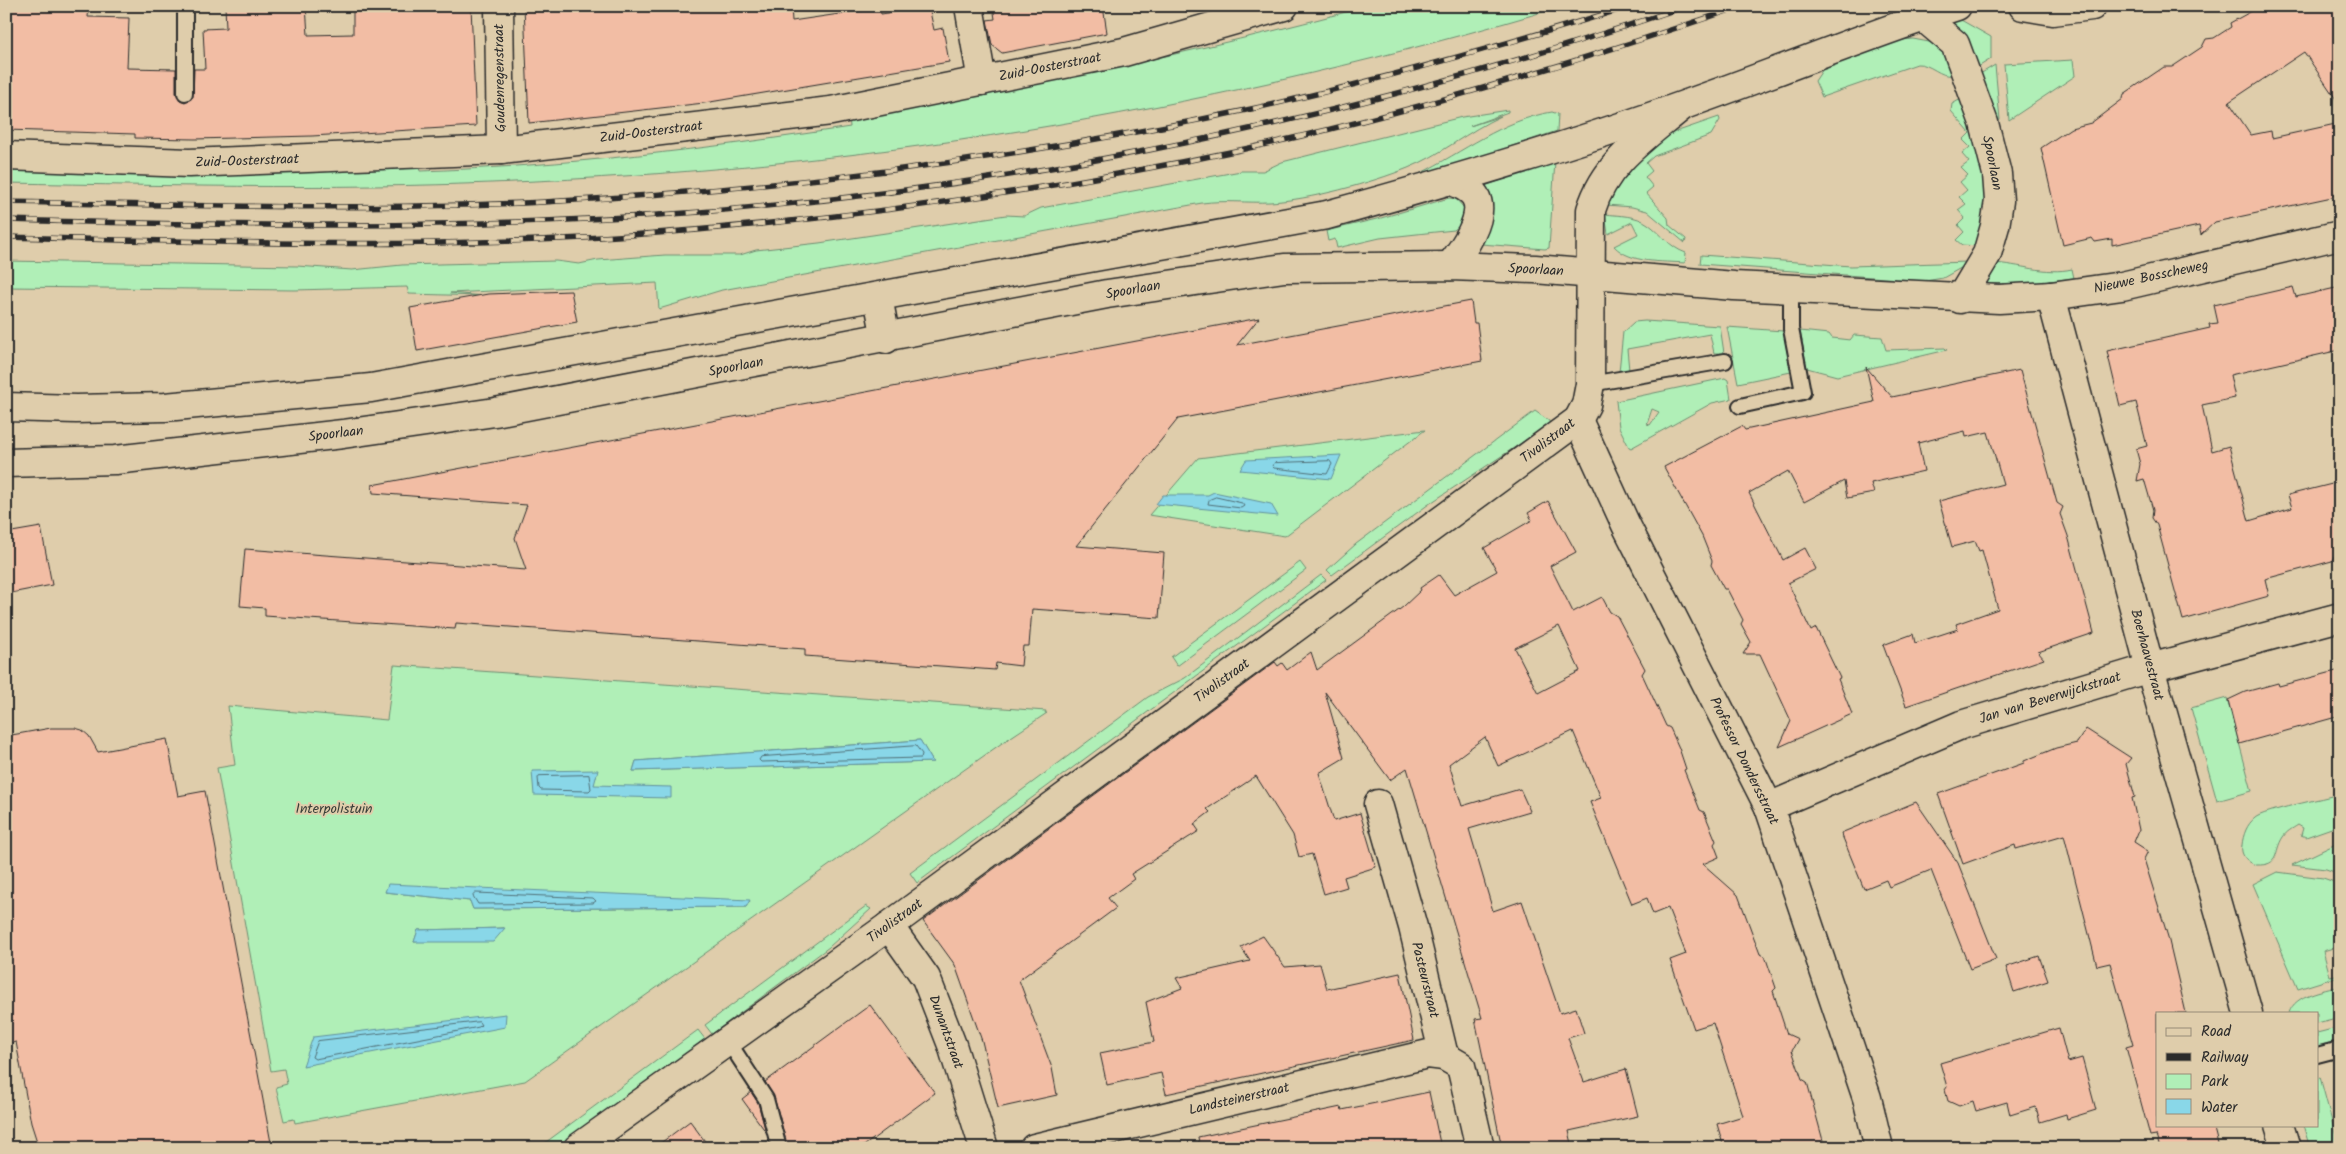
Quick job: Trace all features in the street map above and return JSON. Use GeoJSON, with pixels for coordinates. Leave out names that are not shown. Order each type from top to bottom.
{"type":"FeatureCollection","features":[{"type":"Feature","properties":{"kind":"street","name":"Goudenregenstraat"},"geometry":{"type":"LineString","coordinates":[[499,6],[501,150]]}},
{"type":"Feature","properties":{"kind":"street"},"geometry":{"type":"LineString","coordinates":[[969,6],[982,80]]}},
{"type":"Feature","properties":{"kind":"street","name":"Zuid-Oosterstraat"},"geometry":{"type":"LineString","coordinates":[[6,156],[189,163],[501,150],[831,111],[1124,52],[1284,6]]}},
{"type":"Feature","properties":{"kind":"street"},"geometry":{"type":"LineString","coordinates":[[6,407],[76,409],[173,406],[371,388],[1327,215],[1452,181],[1683,106],[1958,6]]}},
{"type":"Feature","properties":{"kind":"street"},"geometry":{"type":"LineString","coordinates":[[2023,6],[2053,11],[2092,6]]}},
{"type":"Feature","properties":{"kind":"street","name":"Spoorlaan"},"geometry":{"type":"LineString","coordinates":[[6,463],[115,460],[343,434],[495,412],[886,339],[1107,294],[1258,271],[1339,266],[1450,266],[1590,273],[1791,289],[1960,299],[1987,254],[1996,226],[1999,201],[1997,174],[1984,123],[1955,44],[1923,18]]}},
{"type":"Feature","properties":{"kind":"street","name":"Tivolistraat"},"geometry":{"type":"LineString","coordinates":[[578,1148],[606,1140],[728,1041],[889,926],[1578,420],[1586,405],[1590,384],[1591,210],[1596,193],[1618,161],[1631,148],[1683,106]]}},
{"type":"Feature","properties":{"kind":"street"},"geometry":{"type":"LineString","coordinates":[[1450,266],[1467,241],[1478,210],[1475,196],[1452,181]]}},
{"type":"Feature","properties":{"kind":"street","name":"Nieuwe Bosscheweg"},"geometry":{"type":"LineString","coordinates":[[1960,299],[2051,296],[2122,286],[2340,235]]}},
{"type":"Feature","properties":{"kind":"street","name":"Boerhaavestraat"},"geometry":{"type":"LineString","coordinates":[[2051,296],[2150,668],[2248,1012]]}},
{"type":"Feature","properties":{"kind":"street"},"geometry":{"type":"LineString","coordinates":[[878,297],[886,339]]}},
{"type":"Feature","properties":{"kind":"street","name":"Professor Dondersstraat"},"geometry":{"type":"LineString","coordinates":[[1578,420],[1626,525],[1770,807],[1864,1089],[1880,1148]]}},
{"type":"Feature","properties":{"kind":"street","name":"Jan van Beverwijckstraat"},"geometry":{"type":"LineString","coordinates":[[1770,807],[1961,725],[2150,668],[2340,617]]}},
{"type":"Feature","properties":{"kind":"street","name":"Pasteurstraat"},"geometry":{"type":"LineString","coordinates":[[1378,804],[1413,927],[1444,1056]]}},
{"type":"Feature","properties":{"kind":"street","name":"Dunantstraat"},"geometry":{"type":"LineString","coordinates":[[889,926],[926,978],[952,1045],[984,1148]]}},
{"type":"Feature","properties":{"kind":"street","name":"Landsteinerstraat"},"geometry":{"type":"LineString","coordinates":[[1034,1148],[1428,1054],[1444,1056]]}},
{"type":"Feature","properties":{"kind":"street"},"geometry":{"type":"LineString","coordinates":[[1444,1056],[1461,1066],[1480,1148]]}},
{"type":"Feature","properties":{"kind":"street"},"geometry":{"type":"LineString","coordinates":[[2279,1126],[2286,1148]]}},
{"type":"Feature","properties":{"kind":"lane"},"geometry":{"type":"LineString","coordinates":[[185,6],[185,93]]}},
{"type":"Feature","properties":{"kind":"lane"},"geometry":{"type":"LineString","coordinates":[[1740,406],[1803,392],[1791,329],[1791,289]]}},
{"type":"Feature","properties":{"kind":"lane"},"geometry":{"type":"LineString","coordinates":[[1590,384],[1725,361]]}},
{"type":"Feature","properties":{"kind":"lane"},"geometry":{"type":"LineString","coordinates":[[728,1041],[766,1099],[779,1148]]}},
{"type":"Feature","properties":{"kind":"lane"},"geometry":{"type":"LineString","coordinates":[[2318,1055],[2340,1049]]}},
{"type":"Feature","properties":{"kind":"green space"},"geometry":{"type":"Polygon","coordinates":[[[1368,6],[1563,6],[1437,42],[1311,73],[1183,101],[1055,125],[926,145],[797,161],[667,173],[536,181],[404,186],[271,187],[6,183],[6,165],[419,167],[420,171],[582,161],[743,142],[850,127],[849,115],[980,93],[1110,68],[1239,39],[1368,6]]]}},
{"type":"Feature","properties":{"kind":"green space"},"geometry":{"type":"Polygon","coordinates":[[[1961,20],[1991,37],[1991,59],[1978,67],[1951,24],[1954,21],[1961,20]]]}},
{"type":"Feature","properties":{"kind":"green space"},"geometry":{"type":"Polygon","coordinates":[[[1913,39],[1929,42],[1946,53],[1952,75],[1917,64],[1822,97],[1815,81],[1825,66],[1900,40],[1913,39]]]}},
{"type":"Feature","properties":{"kind":"green space"},"geometry":{"type":"Polygon","coordinates":[[[2073,60],[2075,76],[2009,120],[2004,64],[2073,60]]]}},
{"type":"Feature","properties":{"kind":"green space"},"geometry":{"type":"Polygon","coordinates":[[[1995,65],[2000,120],[1992,122],[1980,74],[1995,65]]]}},
{"type":"Feature","properties":{"kind":"green space"},"geometry":{"type":"Polygon","coordinates":[[[1961,99],[1964,100],[1994,200],[1979,246],[1962,245],[1956,240],[1964,232],[1958,225],[1965,218],[1958,210],[1966,204],[1959,197],[1967,190],[1960,182],[1968,175],[1961,168],[1969,162],[1962,154],[1970,147],[1963,140],[1970,133],[1951,111],[1952,104],[1961,99]]]}},
{"type":"Feature","properties":{"kind":"green space"},"geometry":{"type":"Polygon","coordinates":[[[1508,110],[1508,112],[1470,126],[1501,116],[1420,163],[1340,190],[1286,201],[1202,203],[722,290],[659,309],[657,283],[450,293],[483,296],[409,294],[407,287],[295,290],[6,287],[6,261],[297,266],[352,270],[402,265],[556,261],[579,264],[598,260],[665,255],[740,255],[756,250],[819,243],[1006,215],[1024,216],[1041,208],[1241,171],[1263,171],[1282,162],[1462,117],[1508,110]]]}},
{"type":"Feature","properties":{"kind":"green space"},"geometry":{"type":"Polygon","coordinates":[[[1552,112],[1558,114],[1557,131],[1421,177],[1419,174],[1500,129],[1534,116],[1552,112]]]}},
{"type":"Feature","properties":{"kind":"green space"},"geometry":{"type":"Polygon","coordinates":[[[1719,117],[1720,120],[1711,135],[1654,156],[1646,163],[1652,171],[1645,177],[1653,187],[1646,193],[1668,218],[1669,225],[1686,239],[1685,243],[1647,211],[1632,207],[1606,205],[1610,189],[1658,138],[1719,117]]]}},
{"type":"Feature","properties":{"kind":"green space"},"geometry":{"type":"Polygon","coordinates":[[[1555,161],[1549,248],[1481,244],[1482,187],[1555,161]]]}},
{"type":"Feature","properties":{"kind":"green space"},"geometry":{"type":"Polygon","coordinates":[[[1449,198],[1456,199],[1465,209],[1463,223],[1454,230],[1380,238],[1337,248],[1335,239],[1328,241],[1326,231],[1381,218],[1449,198]]]}},
{"type":"Feature","properties":{"kind":"green space"},"geometry":{"type":"Polygon","coordinates":[[[1605,214],[1627,216],[1643,221],[1675,247],[1686,253],[1685,263],[1638,259],[1621,252],[1614,246],[1638,234],[1632,222],[1608,234],[1605,214]]]}},
{"type":"Feature","properties":{"kind":"green space"},"geometry":{"type":"Polygon","coordinates":[[[1701,255],[1851,266],[1967,262],[1966,265],[1943,278],[1925,281],[1700,264],[1701,255]]]}},
{"type":"Feature","properties":{"kind":"green space"},"geometry":{"type":"Polygon","coordinates":[[[1992,263],[2052,271],[2072,269],[2074,278],[2033,283],[1985,284],[1992,263]]]}},
{"type":"Feature","properties":{"kind":"green space"},"geometry":{"type":"Polygon","coordinates":[[[1645,321],[1720,326],[1724,353],[1714,353],[1710,334],[1627,349],[1629,370],[1619,372],[1623,332],[1634,322],[1645,321]]]}},
{"type":"Feature","properties":{"kind":"green space"},"geometry":{"type":"Polygon","coordinates":[[[1727,327],[1783,331],[1791,372],[1738,383],[1727,327]]]}},
{"type":"Feature","properties":{"kind":"green space"},"geometry":{"type":"Polygon","coordinates":[[[1800,331],[1829,334],[1832,338],[1850,340],[1854,335],[1882,337],[1886,350],[1945,348],[1947,350],[1837,376],[1807,368],[1800,331]]]}},
{"type":"Feature","properties":{"kind":"green space"},"geometry":{"type":"Polygon","coordinates":[[[1725,378],[1728,380],[1731,399],[1712,403],[1631,448],[1619,427],[1616,401],[1725,378]],[[1652,409],[1647,424],[1650,425],[1659,412],[1652,409]]]}},
{"type":"Feature","properties":{"kind":"green space"},"geometry":{"type":"Polygon","coordinates":[[[1535,411],[1549,421],[1550,424],[1429,504],[1332,575],[1327,570],[1356,544],[1535,411]]]}},
{"type":"Feature","properties":{"kind":"green space"},"geometry":{"type":"Polygon","coordinates":[[[1425,430],[1285,536],[1149,515],[1198,458],[1425,430]]]}},
{"type":"Feature","properties":{"kind":"green space"},"geometry":{"type":"Polygon","coordinates":[[[1300,562],[1306,570],[1177,666],[1171,657],[1300,562]]]}},
{"type":"Feature","properties":{"kind":"green space"},"geometry":{"type":"Polygon","coordinates":[[[1321,575],[1326,580],[917,883],[910,873],[1148,697],[1185,678],[1321,575]]]}},
{"type":"Feature","properties":{"kind":"green space","name":"Interpolistuin"},"geometry":{"type":"Polygon","coordinates":[[[394,665],[1046,711],[1045,713],[1047,713],[525,1081],[295,1123],[294,1119],[284,1121],[276,1087],[287,1084],[284,1069],[271,1071],[217,768],[235,765],[228,706],[387,720],[394,665]],[[920,740],[636,761],[633,771],[933,762],[920,740]],[[385,892],[470,901],[473,909],[746,907],[750,901],[385,892]],[[504,928],[418,930],[414,942],[504,928]]]}},
{"type":"Feature","properties":{"kind":"green space"},"geometry":{"type":"Polygon","coordinates":[[[2227,698],[2252,791],[2217,801],[2191,708],[2227,698]]]}},
{"type":"Feature","properties":{"kind":"green space"},"geometry":{"type":"Polygon","coordinates":[[[2340,794],[2340,803],[2334,811],[2340,815],[2340,825],[2306,837],[2301,835],[2303,828],[2298,825],[2285,835],[2273,861],[2264,865],[2256,865],[2245,858],[2242,852],[2243,837],[2252,820],[2260,815],[2281,808],[2340,794]]]}},
{"type":"Feature","properties":{"kind":"green space"},"geometry":{"type":"Polygon","coordinates":[[[2340,842],[2340,874],[2326,869],[2292,865],[2340,842]]]}},
{"type":"Feature","properties":{"kind":"green space"},"geometry":{"type":"Polygon","coordinates":[[[2277,872],[2323,878],[2340,884],[2340,946],[2323,951],[2330,976],[2340,974],[2340,976],[2298,989],[2253,884],[2277,872]]]}},
{"type":"Feature","properties":{"kind":"green space"},"geometry":{"type":"Polygon","coordinates":[[[866,906],[871,909],[829,947],[712,1034],[705,1025],[866,906]]]}},
{"type":"Feature","properties":{"kind":"green space"},"geometry":{"type":"Polygon","coordinates":[[[2340,986],[2340,1017],[2318,1023],[2318,1012],[2290,1012],[2297,1001],[2318,992],[2340,986]]]}},
{"type":"Feature","properties":{"kind":"green space"},"geometry":{"type":"Polygon","coordinates":[[[2340,1027],[2340,1040],[2318,1046],[2318,1033],[2340,1027]]]}},
{"type":"Feature","properties":{"kind":"green space"},"geometry":{"type":"Polygon","coordinates":[[[698,1030],[705,1039],[558,1148],[538,1148],[698,1030]]]}},
{"type":"Feature","properties":{"kind":"green space"},"geometry":{"type":"Polygon","coordinates":[[[2320,1077],[2339,1148],[2310,1148],[2303,1126],[2318,1126],[2318,1078],[2320,1077]]]}},
{"type":"Feature","properties":{"kind":"water"},"geometry":{"type":"Polygon","coordinates":[[[1341,455],[1331,479],[1240,470],[1246,460],[1341,455]]]}},
{"type":"Feature","properties":{"kind":"water"},"geometry":{"type":"Polygon","coordinates":[[[1214,492],[1271,504],[1278,516],[1156,504],[1163,495],[1208,495],[1214,492]]]}},
{"type":"Feature","properties":{"kind":"water"},"geometry":{"type":"Polygon","coordinates":[[[920,740],[933,762],[633,771],[636,761],[920,740]]]}},
{"type":"Feature","properties":{"kind":"water"},"geometry":{"type":"Polygon","coordinates":[[[598,770],[594,785],[671,787],[671,798],[534,795],[532,771],[598,770]]]}},
{"type":"Feature","properties":{"kind":"water"},"geometry":{"type":"Polygon","coordinates":[[[388,884],[750,900],[746,907],[473,909],[470,901],[385,892],[388,884]]]}},
{"type":"Feature","properties":{"kind":"water"},"geometry":{"type":"Polygon","coordinates":[[[505,928],[493,942],[414,942],[418,930],[505,928]]]}},
{"type":"Feature","properties":{"kind":"water"},"geometry":{"type":"Polygon","coordinates":[[[506,1014],[505,1027],[303,1066],[313,1037],[506,1014]]]}},
{"type":"Feature","properties":{"kind":"building"},"geometry":{"type":"Polygon","coordinates":[[[6,6],[89,6],[88,17],[129,18],[127,68],[176,69],[176,93],[180,100],[185,102],[193,97],[194,69],[205,69],[203,29],[226,28],[225,6],[306,6],[308,35],[353,34],[353,6],[471,6],[476,126],[312,136],[195,139],[135,138],[135,134],[6,130],[6,6]]]}},
{"type":"Feature","properties":{"kind":"building"},"geometry":{"type":"Polygon","coordinates":[[[524,6],[791,6],[792,21],[880,8],[881,14],[929,7],[934,30],[943,28],[949,62],[704,103],[529,123],[524,6]]]}},
{"type":"Feature","properties":{"kind":"building"},"geometry":{"type":"Polygon","coordinates":[[[993,6],[1103,6],[1107,33],[1002,53],[992,45],[987,20],[995,19],[993,6]]]}},
{"type":"Feature","properties":{"kind":"building"},"geometry":{"type":"Polygon","coordinates":[[[2261,6],[2340,6],[2340,105],[2304,52],[2229,102],[2251,135],[2271,131],[2272,138],[2340,123],[2340,185],[2332,197],[2215,222],[2201,235],[2199,226],[2112,245],[2112,239],[2095,242],[2092,238],[2063,245],[2041,148],[2071,128],[2091,123],[2123,99],[2124,94],[2164,67],[2172,67],[2202,47],[2206,39],[2214,38],[2231,27],[2230,23],[2261,6]]]}},
{"type":"Feature","properties":{"kind":"building"},"geometry":{"type":"Polygon","coordinates":[[[2293,287],[2296,297],[2340,287],[2340,350],[2230,375],[2235,398],[2202,405],[2212,451],[2229,446],[2249,521],[2292,508],[2288,495],[2340,482],[2340,555],[2334,556],[2332,561],[2265,579],[2269,596],[2183,620],[2157,525],[2152,518],[2153,510],[2144,479],[2137,481],[2140,464],[2136,449],[2147,446],[2136,402],[2120,406],[2107,351],[2210,328],[2209,324],[2218,323],[2214,305],[2293,287]]]}},
{"type":"Feature","properties":{"kind":"building"},"geometry":{"type":"Polygon","coordinates":[[[571,291],[577,322],[417,351],[410,308],[488,294],[571,291]]]}},
{"type":"Feature","properties":{"kind":"building"},"geometry":{"type":"Polygon","coordinates":[[[1471,301],[1474,323],[1477,323],[1482,361],[1178,419],[1076,546],[1164,553],[1159,618],[1032,609],[1029,646],[1023,646],[1021,666],[996,663],[995,670],[805,656],[805,649],[456,623],[455,629],[265,616],[265,608],[240,606],[245,549],[526,570],[515,538],[527,505],[373,493],[372,485],[1259,318],[1237,345],[1471,301]]]}},
{"type":"Feature","properties":{"kind":"building"},"geometry":{"type":"Polygon","coordinates":[[[1866,367],[1892,397],[2020,370],[2057,503],[2063,507],[2060,514],[2068,536],[2094,633],[2038,652],[2044,659],[1906,706],[1883,645],[1913,634],[1915,643],[1958,629],[1956,624],[1998,609],[1982,550],[1979,551],[1975,541],[1952,547],[1939,501],[2003,484],[1988,432],[1966,437],[1965,431],[1918,443],[1924,471],[1871,483],[1874,493],[1847,498],[1844,481],[1804,502],[1788,471],[1749,493],[1783,560],[1805,548],[1816,569],[1788,583],[1811,631],[1816,628],[1840,678],[1838,679],[1852,714],[1779,747],[1791,721],[1760,654],[1743,654],[1751,642],[1741,624],[1743,620],[1727,589],[1724,589],[1711,565],[1712,561],[1702,536],[1664,467],[1742,426],[1745,430],[1874,402],[1866,367]]]}},
{"type":"Feature","properties":{"kind":"building"},"geometry":{"type":"Polygon","coordinates":[[[1548,501],[1576,552],[1550,566],[1573,612],[1602,597],[1610,612],[1617,616],[1645,669],[1642,674],[1666,726],[1670,728],[1679,748],[1686,769],[1684,770],[1700,810],[1704,812],[1716,841],[1714,844],[1719,857],[1703,864],[1738,895],[1760,954],[1765,956],[1776,988],[1773,991],[1787,1034],[1798,1039],[1792,1050],[1802,1079],[1807,1082],[1825,1148],[1724,1148],[1717,1124],[1743,1116],[1713,1023],[1694,1029],[1670,960],[1686,954],[1668,908],[1653,914],[1647,898],[1632,904],[1590,802],[1601,798],[1573,731],[1498,766],[1485,737],[1449,764],[1462,806],[1520,789],[1530,811],[1469,829],[1493,911],[1522,901],[1560,1013],[1576,1008],[1584,1033],[1568,1038],[1584,1082],[1626,1069],[1638,1116],[1569,1131],[1573,1148],[1502,1148],[1475,1019],[1482,1018],[1407,768],[1390,780],[1325,692],[1344,758],[1319,773],[1334,821],[1360,813],[1376,867],[1344,877],[1347,887],[1324,894],[1312,854],[1299,857],[1293,835],[1256,776],[1207,809],[1210,812],[1194,824],[1199,831],[1131,874],[1134,879],[1108,898],[1116,908],[1019,980],[1052,1068],[1057,1095],[998,1108],[982,1041],[955,965],[923,921],[1275,662],[1278,666],[1282,663],[1287,670],[1311,652],[1317,670],[1403,607],[1421,590],[1420,588],[1439,575],[1454,595],[1497,571],[1484,548],[1532,520],[1528,513],[1548,501]],[[1559,626],[1515,648],[1538,693],[1580,671],[1559,626]]]}},
{"type":"Feature","properties":{"kind":"building"},"geometry":{"type":"Polygon","coordinates":[[[41,527],[52,585],[6,594],[6,533],[41,527]]]}},
{"type":"Feature","properties":{"kind":"building"},"geometry":{"type":"Polygon","coordinates":[[[2340,670],[2340,716],[2239,744],[2228,700],[2245,692],[2278,683],[2279,686],[2340,670]]]}},
{"type":"Feature","properties":{"kind":"building"},"geometry":{"type":"Polygon","coordinates":[[[51,728],[75,728],[82,730],[89,736],[98,752],[167,739],[178,796],[205,791],[272,1148],[39,1148],[31,1123],[16,1042],[6,1044],[6,736],[51,728]]]}},
{"type":"Feature","properties":{"kind":"building"},"geometry":{"type":"Polygon","coordinates":[[[2086,729],[2131,758],[2126,764],[2135,797],[2132,798],[2139,830],[2134,842],[2148,851],[2144,859],[2168,937],[2186,1012],[2156,1012],[2156,1126],[2213,1126],[2219,1148],[2160,1148],[2156,1135],[2150,1136],[2126,1047],[2133,1045],[2110,963],[2097,966],[2064,835],[2016,849],[2015,845],[1963,864],[1938,794],[2024,763],[2024,761],[2056,748],[2077,743],[2086,729]]]}},
{"type":"Feature","properties":{"kind":"building"},"geometry":{"type":"Polygon","coordinates":[[[1916,802],[1958,863],[1996,959],[1970,969],[1931,870],[1889,887],[1886,880],[1864,889],[1841,833],[1916,802]]]}},
{"type":"Feature","properties":{"kind":"building"},"geometry":{"type":"Polygon","coordinates":[[[1263,936],[1285,967],[1320,964],[1327,989],[1400,973],[1414,1040],[1166,1094],[1161,1073],[1107,1085],[1100,1053],[1154,1042],[1146,1002],[1182,988],[1176,978],[1250,961],[1241,947],[1263,936]]]}},
{"type":"Feature","properties":{"kind":"building"},"geometry":{"type":"Polygon","coordinates":[[[2039,956],[2048,981],[2014,992],[2006,967],[2039,956]]]}},
{"type":"Feature","properties":{"kind":"building"},"geometry":{"type":"Polygon","coordinates":[[[870,1005],[935,1093],[861,1148],[788,1148],[774,1097],[765,1082],[870,1005]]]}},
{"type":"Feature","properties":{"kind":"building"},"geometry":{"type":"Polygon","coordinates":[[[2059,1028],[2068,1062],[2082,1058],[2096,1110],[2067,1119],[2066,1114],[2040,1122],[2036,1107],[2010,1115],[2007,1102],[1976,1111],[1973,1101],[1959,1106],[1948,1101],[1945,1090],[1947,1087],[1940,1063],[2059,1028]]]}},
{"type":"Feature","properties":{"kind":"building"},"geometry":{"type":"Polygon","coordinates":[[[751,1092],[758,1103],[766,1132],[742,1099],[751,1092]]]}},
{"type":"Feature","properties":{"kind":"building"},"geometry":{"type":"Polygon","coordinates":[[[1429,1092],[1441,1148],[1200,1148],[1198,1137],[1341,1107],[1342,1110],[1429,1092]]]}},
{"type":"Feature","properties":{"kind":"building"},"geometry":{"type":"Polygon","coordinates":[[[690,1121],[710,1148],[654,1148],[690,1121]]]}},
{"type":"Feature","properties":{"kind":"railway"},"geometry":{"type":"LineString","coordinates":[[6,202],[342,207],[477,205],[634,196],[813,180],[902,169],[1080,142],[1256,108],[1351,86],[1445,61],[1631,6]]}},
{"type":"Feature","properties":{"kind":"railway"},"geometry":{"type":"LineString","coordinates":[[6,220],[266,225],[527,222],[700,212],[826,200],[951,184],[1075,164],[1199,140],[1323,112],[1445,80],[1566,45],[1686,6]]}},
{"type":"Feature","properties":{"kind":"railway"},"geometry":{"type":"LineString","coordinates":[[6,237],[312,243],[541,240],[617,236],[774,223],[930,204],[1086,180],[1240,150],[1367,120],[1556,66],[1742,6]]}}]}
